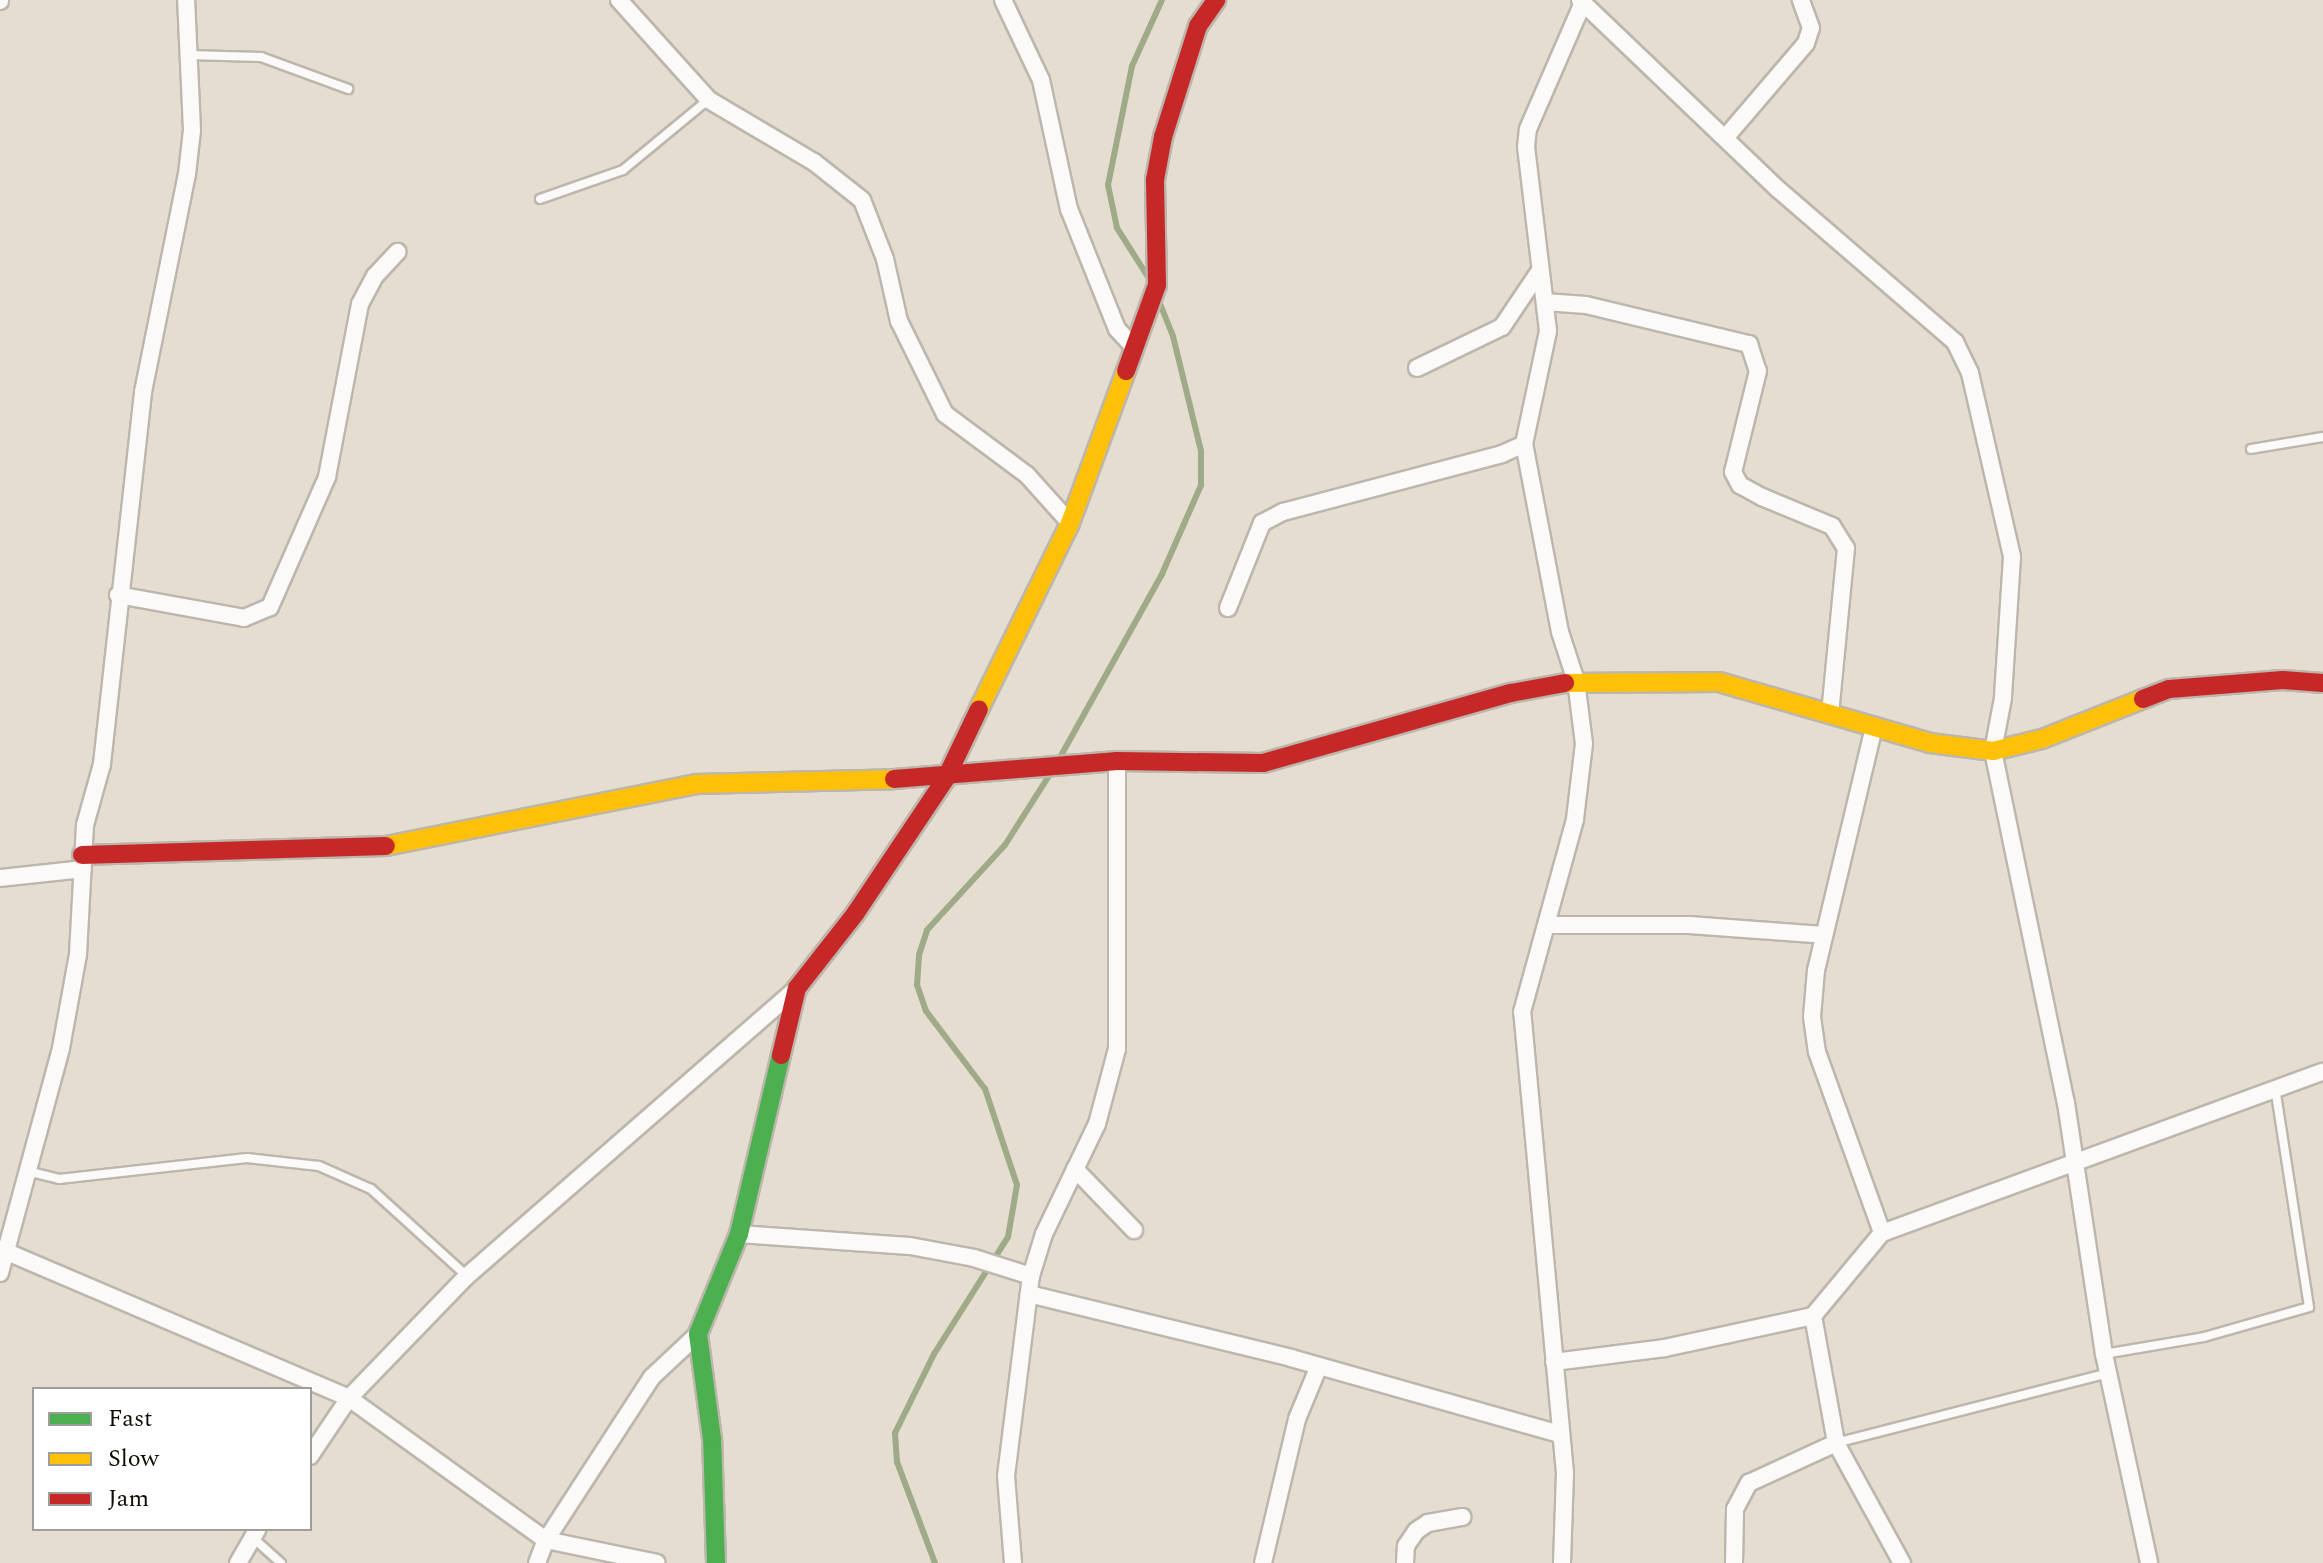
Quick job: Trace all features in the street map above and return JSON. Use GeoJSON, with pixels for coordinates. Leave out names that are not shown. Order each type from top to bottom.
{"type":"FeatureCollection","features":[{"type":"Feature","properties":{"kind":"street"},"geometry":{"type":"LineString","coordinates":[[0,1273],[3,1250],[64,1035],[78,954],[82,862],[102,764],[118,595],[143,392],[187,174],[192,130],[186,0]]}},
{"type":"Feature","properties":{"kind":"street"},"geometry":{"type":"LineString","coordinates":[[619,0],[709,100],[814,162],[862,200],[885,259],[899,321],[929,389],[945,414],[1027,475],[1070,523]]}},
{"type":"Feature","properties":{"kind":"street"},"geometry":{"type":"LineString","coordinates":[[1003,0],[1041,80],[1069,209],[1117,329],[1138,340]]}},
{"type":"Feature","properties":{"kind":"street"},"geometry":{"type":"LineString","coordinates":[[312,1453],[349,1398],[467,1276],[797,988],[855,914],[946,778],[1070,523],[1138,340],[1157,285],[1155,180],[1163,137],[1198,26],[1216,0]]}},
{"type":"Feature","properties":{"kind":"street"},"geometry":{"type":"LineString","coordinates":[[1725,138],[1806,43],[1811,28],[1801,0]]}},
{"type":"Feature","properties":{"kind":"street"},"geometry":{"type":"LineString","coordinates":[[1562,1563],[1567,1519],[1522,1012],[1547,925],[1581,782],[1584,744],[1576,681],[1560,632],[1524,444],[1546,350],[1545,302],[1539,272],[1526,137],[1581,3],[1642,54],[1725,138],[1955,342],[1970,373],[2012,557],[2003,698],[1993,751],[2075,1162],[2104,1354],[2149,1563]]}},
{"type":"Feature","properties":{"kind":"street"},"geometry":{"type":"LineString","coordinates":[[118,595],[244,618],[270,607],[327,477],[360,304],[375,276],[397,252]]}},
{"type":"Feature","properties":{"kind":"street"},"geometry":{"type":"LineString","coordinates":[[1417,368],[1502,327],[1539,272]]}},
{"type":"Feature","properties":{"kind":"street"},"geometry":{"type":"LineString","coordinates":[[1545,302],[1586,305],[1749,344],[1758,371],[1733,472],[1740,485],[1832,526],[1846,548],[1830,714]]}},
{"type":"Feature","properties":{"kind":"street"},"geometry":{"type":"LineString","coordinates":[[1228,608],[1262,523],[1283,512],[1502,454],[1524,444]]}},
{"type":"Feature","properties":{"kind":"street"},"geometry":{"type":"LineString","coordinates":[[0,878],[82,862],[393,846],[474,832],[668,786],[946,778],[1117,761],[1263,763],[1511,693],[1576,681],[1700,680],[1930,743],[1993,751],[2042,739],[2169,689],[2283,680],[2323,683]]}},
{"type":"Feature","properties":{"kind":"street"},"geometry":{"type":"LineString","coordinates":[[1874,727],[1813,993],[1817,1052],[1882,1233]]}},
{"type":"Feature","properties":{"kind":"street"},"geometry":{"type":"LineString","coordinates":[[1013,1563],[1007,1461],[1031,1276],[1112,1080],[1117,1049],[1117,761]]}},
{"type":"Feature","properties":{"kind":"street"},"geometry":{"type":"LineString","coordinates":[[1547,925],[1689,925],[1824,935]]}},
{"type":"Feature","properties":{"kind":"street"},"geometry":{"type":"LineString","coordinates":[[537,1563],[546,1540],[652,1377],[698,1334],[739,1234],[797,988]]}},
{"type":"Feature","properties":{"kind":"street"},"geometry":{"type":"LineString","coordinates":[[1554,1362],[1665,1348],[1813,1316],[1882,1233],[2275,1086],[2323,1072]]}},
{"type":"Feature","properties":{"kind":"street"},"geometry":{"type":"LineString","coordinates":[[1075,1169],[1134,1230]]}},
{"type":"Feature","properties":{"kind":"street"},"geometry":{"type":"LineString","coordinates":[[739,1234],[863,1241],[974,1258],[1031,1276]]}},
{"type":"Feature","properties":{"kind":"street"},"geometry":{"type":"LineString","coordinates":[[3,1250],[349,1398],[546,1540],[657,1563]]}},
{"type":"Feature","properties":{"kind":"street"},"geometry":{"type":"LineString","coordinates":[[1029,1294],[1319,1366],[1560,1434]]}},
{"type":"Feature","properties":{"kind":"street"},"geometry":{"type":"LineString","coordinates":[[1813,1316],[1836,1443],[1902,1563]]}},
{"type":"Feature","properties":{"kind":"street"},"geometry":{"type":"LineString","coordinates":[[698,1334],[712,1439],[716,1563]]}},
{"type":"Feature","properties":{"kind":"street"},"geometry":{"type":"LineString","coordinates":[[1263,1563],[1297,1419],[1319,1366]]}},
{"type":"Feature","properties":{"kind":"street"},"geometry":{"type":"LineString","coordinates":[[1734,1563],[1735,1509],[1749,1483],[1836,1443]]}},
{"type":"Feature","properties":{"kind":"street"},"geometry":{"type":"LineString","coordinates":[[1405,1563],[1406,1546],[1416,1531],[1428,1523],[1462,1517]]}},
{"type":"Feature","properties":{"kind":"street"},"geometry":{"type":"LineString","coordinates":[[238,1563],[255,1533]]}},
{"type":"Feature","properties":{"kind":"lane"},"geometry":{"type":"LineString","coordinates":[[187,55],[261,57],[348,89]]}},
{"type":"Feature","properties":{"kind":"lane"},"geometry":{"type":"LineString","coordinates":[[540,199],[623,170],[709,100]]}},
{"type":"Feature","properties":{"kind":"lane"},"geometry":{"type":"LineString","coordinates":[[2251,449],[2323,437]]}},
{"type":"Feature","properties":{"kind":"lane"},"geometry":{"type":"LineString","coordinates":[[2104,1354],[2204,1337],[2309,1307],[2275,1086]]}},
{"type":"Feature","properties":{"kind":"lane"},"geometry":{"type":"LineString","coordinates":[[27,1171],[59,1179],[247,1158],[319,1166],[371,1189],[467,1276]]}},
{"type":"Feature","properties":{"kind":"lane"},"geometry":{"type":"LineString","coordinates":[[1836,1443],[2108,1373]]}},
{"type":"Feature","properties":{"kind":"lane"},"geometry":{"type":"LineString","coordinates":[[255,1533],[281,1563]]}},
{"type":"Feature","properties":{"kind":"waterway"},"geometry":{"type":"LineString","coordinates":[[1150,280],[1117,228],[1108,185],[1132,66],[1162,0]]}},
{"type":"Feature","properties":{"kind":"waterway"},"geometry":{"type":"LineString","coordinates":[[1058,761],[1162,574],[1201,485],[1201,451],[1173,336],[1159,302]]}},
{"type":"Feature","properties":{"kind":"waterway"},"geometry":{"type":"LineString","coordinates":[[935,1563],[897,1462],[895,1433],[934,1354],[1008,1237],[1017,1185],[985,1089],[926,1011],[917,985],[919,955],[927,930],[1005,845],[1050,774]]}},
{"type":"Feature","properties":{"kind":"traffic: fast"},"geometry":{"type":"LineString","coordinates":[[716,1563],[712,1439],[698,1334],[739,1234],[781,1055]]}},
{"type":"Feature","properties":{"kind":"traffic: slow"},"geometry":{"type":"LineString","coordinates":[[979,709],[1070,523],[1126,371]]}},
{"type":"Feature","properties":{"kind":"traffic: slow"},"geometry":{"type":"LineString","coordinates":[[1565,683],[1719,682],[1930,743],[1993,751],[2042,739],[2143,699]]}},
{"type":"Feature","properties":{"kind":"traffic: slow"},"geometry":{"type":"LineString","coordinates":[[386,846],[696,784],[894,779]]}},
{"type":"Feature","properties":{"kind":"traffic: jam"},"geometry":{"type":"LineString","coordinates":[[1126,371],[1157,285],[1155,180],[1163,137],[1198,26],[1216,0]]}},
{"type":"Feature","properties":{"kind":"traffic: jam"},"geometry":{"type":"LineString","coordinates":[[2143,699],[2169,689],[2283,680],[2323,683]]}},
{"type":"Feature","properties":{"kind":"traffic: jam"},"geometry":{"type":"LineString","coordinates":[[894,779],[1117,761],[1263,763],[1511,693],[1565,683]]}},
{"type":"Feature","properties":{"kind":"traffic: jam"},"geometry":{"type":"LineString","coordinates":[[781,1055],[797,988],[855,914],[946,778],[979,709]]}},
{"type":"Feature","properties":{"kind":"traffic: jam"},"geometry":{"type":"LineString","coordinates":[[82,855],[386,846]]}}]}
